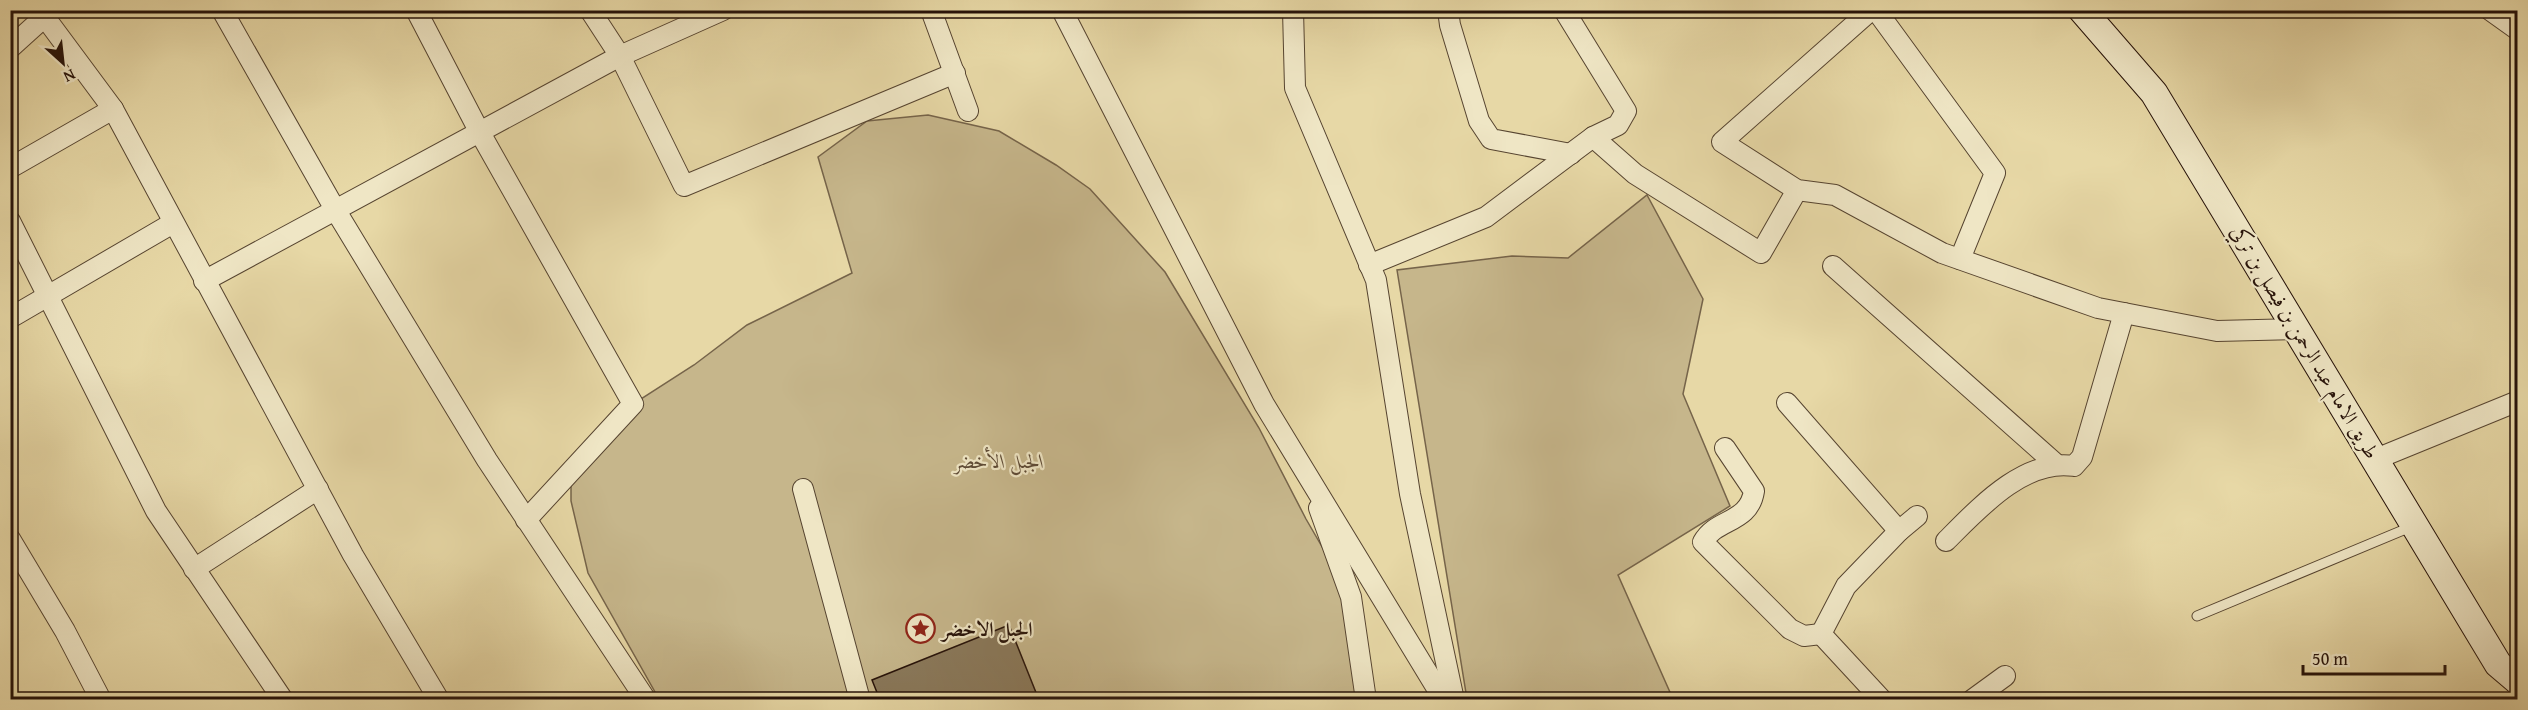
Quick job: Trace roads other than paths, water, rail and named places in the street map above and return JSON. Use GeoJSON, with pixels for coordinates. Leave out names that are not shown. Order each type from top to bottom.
{"type":"FeatureCollection","features":[{"type":"Feature","properties":{"kind":"street"},"geometry":{"type":"LineString","coordinates":[[222,10],[336,211],[486,460],[646,699]]}},
{"type":"Feature","properties":{"kind":"street"},"geometry":{"type":"LineString","coordinates":[[416,10],[479,131],[633,404],[526,520]]}},
{"type":"Feature","properties":{"kind":"street"},"geometry":{"type":"LineString","coordinates":[[590,10],[620,56],[684,186],[955,73]]}},
{"type":"Feature","properties":{"kind":"street"},"geometry":{"type":"LineString","coordinates":[[204,281],[620,56],[723,10]]}},
{"type":"Feature","properties":{"kind":"street"},"geometry":{"type":"LineString","coordinates":[[931,10],[968,111]]}},
{"type":"Feature","properties":{"kind":"street"},"geometry":{"type":"LineString","coordinates":[[1062,10],[1264,404],[1444,699]]}},
{"type":"Feature","properties":{"kind":"street"},"geometry":{"type":"LineString","coordinates":[[1293,10],[1295,88],[1376,280],[1410,494],[1454,699]]}},
{"type":"Feature","properties":{"kind":"street"},"geometry":{"type":"LineString","coordinates":[[1448,10],[1450,25],[1479,120],[1491,139],[1571,154]]}},
{"type":"Feature","properties":{"kind":"street"},"geometry":{"type":"LineString","coordinates":[[1369,265],[1486,217],[1593,137],[1618,125],[1626,111],[1564,10]]}},
{"type":"Feature","properties":{"kind":"street"},"geometry":{"type":"LineString","coordinates":[[1871,10],[1722,142],[1797,190],[1835,195],[1942,253],[2098,308],[2217,331],[2298,329]]}},
{"type":"Feature","properties":{"kind":"street"},"geometry":{"type":"LineString","coordinates":[[1876,10],[1995,173],[1960,259]]}},
{"type":"Feature","properties":{"kind":"street","name":"طريق الامام عبد الرحمن بن فيصل بن تركي"},"geometry":{"type":"LineString","coordinates":[[2082,10],[2154,93],[2498,664],[2517,681]]}},
{"type":"Feature","properties":{"kind":"street"},"geometry":{"type":"LineString","coordinates":[[2490,10],[2517,30]]}},
{"type":"Feature","properties":{"kind":"street"},"geometry":{"type":"LineString","coordinates":[[10,48],[48,13],[113,109],[353,555],[439,699]]}},
{"type":"Feature","properties":{"kind":"street"},"geometry":{"type":"LineString","coordinates":[[10,168],[113,109]]}},
{"type":"Feature","properties":{"kind":"street"},"geometry":{"type":"LineString","coordinates":[[1593,137],[1635,174],[1761,253],[1797,190]]}},
{"type":"Feature","properties":{"kind":"street"},"geometry":{"type":"LineString","coordinates":[[10,221],[156,511],[283,699]]}},
{"type":"Feature","properties":{"kind":"street"},"geometry":{"type":"LineString","coordinates":[[10,318],[173,223]]}},
{"type":"Feature","properties":{"kind":"street"},"geometry":{"type":"LineString","coordinates":[[1833,267],[2057,465]]}},
{"type":"Feature","properties":{"kind":"street"},"geometry":{"type":"LineString","coordinates":[[1946,541],[1985,503],[2028,474],[2057,465],[2074,466],[2082,457],[2124,313]]}},
{"type":"Feature","properties":{"kind":"street"},"geometry":{"type":"LineString","coordinates":[[2376,459],[2517,401]]}},
{"type":"Feature","properties":{"kind":"street"},"geometry":{"type":"LineString","coordinates":[[1787,403],[1899,531]]}},
{"type":"Feature","properties":{"kind":"street"},"geometry":{"type":"LineString","coordinates":[[1725,448],[1754,491],[1752,504],[1742,514],[1708,534],[1703,542],[1790,629],[1804,636],[1821,634]]}},
{"type":"Feature","properties":{"kind":"street"},"geometry":{"type":"LineString","coordinates":[[1306,471],[1351,597],[1366,699]]}},
{"type":"Feature","properties":{"kind":"street"},"geometry":{"type":"LineString","coordinates":[[194,569],[318,489]]}},
{"type":"Feature","properties":{"kind":"street"},"geometry":{"type":"LineString","coordinates":[[803,489],[860,699]]}},
{"type":"Feature","properties":{"kind":"street"},"geometry":{"type":"LineString","coordinates":[[1821,634],[1846,586],[1899,531],[1917,516]]}},
{"type":"Feature","properties":{"kind":"street"},"geometry":{"type":"LineString","coordinates":[[10,539],[65,631],[100,699]]}},
{"type":"Feature","properties":{"kind":"street"},"geometry":{"type":"LineString","coordinates":[[1821,634],[1882,699]]}},
{"type":"Feature","properties":{"kind":"street"},"geometry":{"type":"LineString","coordinates":[[1972,699],[2005,676]]}},
{"type":"Feature","properties":{"kind":"lane"},"geometry":{"type":"LineString","coordinates":[[2197,616],[2415,525]]}},
{"type":"Feature","properties":{"kind":"place","name":"الجبل الاخضر"},"geometry":{"type":"Point","coordinates":[921,629]}},
{"type":"Feature","properties":{"kind":"park label","name":"الجبل الأخضر"},"geometry":{"type":"Point","coordinates":[999,461]}}]}
